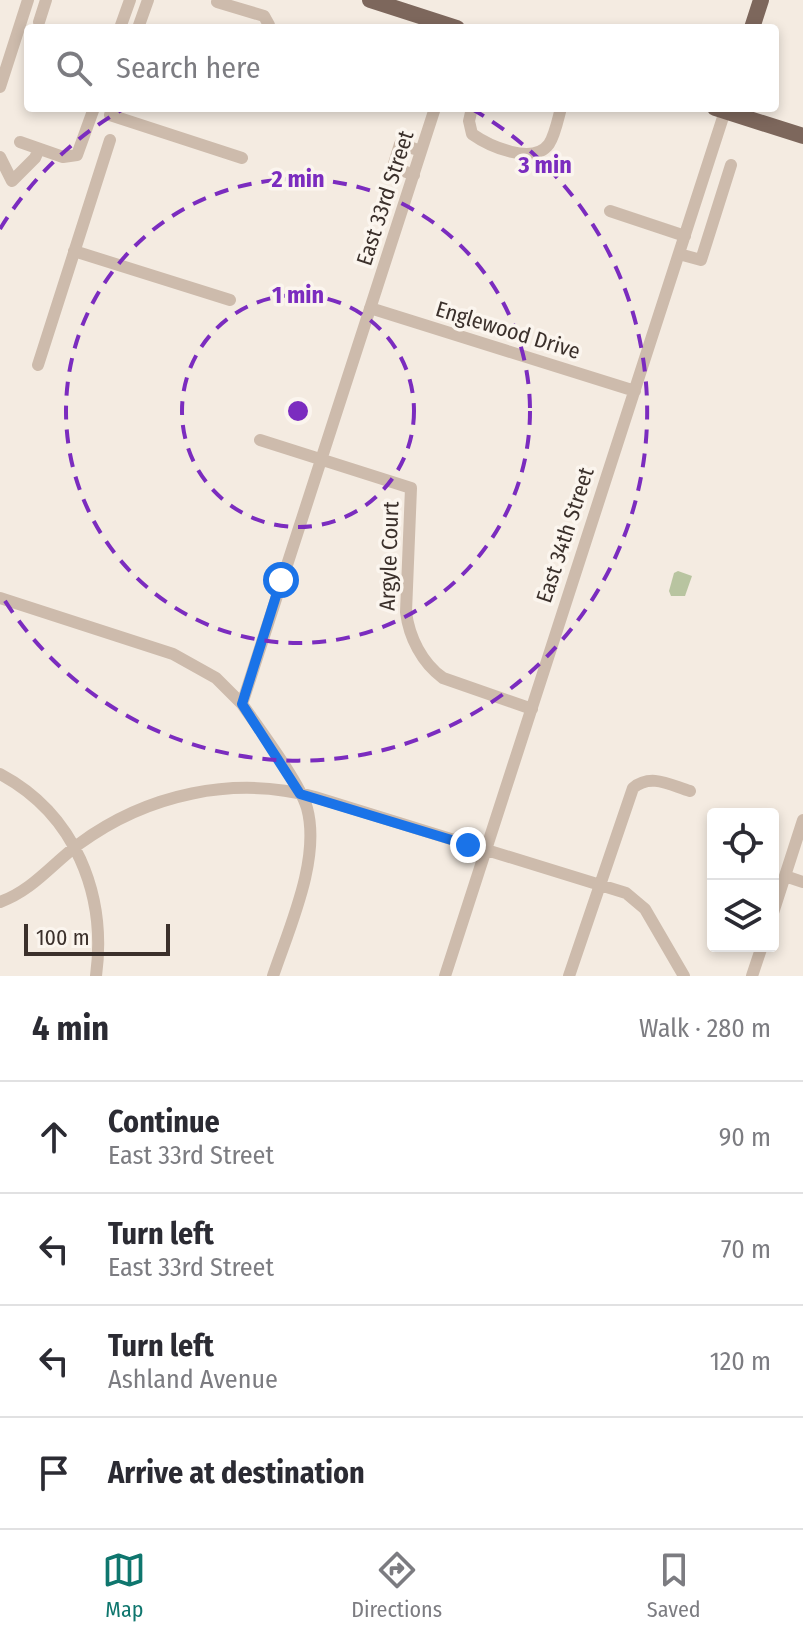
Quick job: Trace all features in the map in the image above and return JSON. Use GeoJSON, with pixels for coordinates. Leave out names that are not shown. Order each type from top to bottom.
{"type":"FeatureCollection","features":[{"type":"Feature","properties":{"kind":"main road"},"geometry":{"type":"LineString","coordinates":[[370,0],[445,24]]}},
{"type":"Feature","properties":{"kind":"main road"},"geometry":{"type":"LineString","coordinates":[[753,24],[761,0]]}},
{"type":"Feature","properties":{"kind":"main road"},"geometry":{"type":"LineString","coordinates":[[731,112],[803,136]]}},
{"type":"Feature","properties":{"kind":"street"},"geometry":{"type":"LineString","coordinates":[[0,87],[28,0]]}},
{"type":"Feature","properties":{"kind":"street"},"geometry":{"type":"LineString","coordinates":[[39,22],[46,0]]}},
{"type":"Feature","properties":{"kind":"street"},"geometry":{"type":"LineString","coordinates":[[121,24],[130,0]]}},
{"type":"Feature","properties":{"kind":"street"},"geometry":{"type":"LineString","coordinates":[[139,24],[148,0]]}},
{"type":"Feature","properties":{"kind":"street"},"geometry":{"type":"LineString","coordinates":[[217,2],[264,16],[268,24]]}},
{"type":"Feature","properties":{"kind":"street"},"geometry":{"type":"LineString","coordinates":[[20,142],[63,157],[77,155],[93,112]]}},
{"type":"Feature","properties":{"kind":"street"},"geometry":{"type":"LineString","coordinates":[[111,112],[110,115],[242,158]]}},
{"type":"Feature","properties":{"kind":"street","name":"East 33rd Street"},"geometry":{"type":"LineString","coordinates":[[242,704],[434,112]]}},
{"type":"Feature","properties":{"kind":"street"},"geometry":{"type":"LineString","coordinates":[[471,112],[469,121],[472,134],[482,141],[517,153],[531,153],[543,149],[550,142],[560,112]]}},
{"type":"Feature","properties":{"kind":"street","name":"East 34th Street"},"geometry":{"type":"LineString","coordinates":[[445,976],[685,236],[721,112]]}},
{"type":"Feature","properties":{"kind":"street"},"geometry":{"type":"LineString","coordinates":[[38,365],[110,140]]}},
{"type":"Feature","properties":{"kind":"street"},"geometry":{"type":"LineString","coordinates":[[414,175],[393,167],[400,144],[421,151]]}},
{"type":"Feature","properties":{"kind":"street"},"geometry":{"type":"LineString","coordinates":[[0,157],[12,181],[35,158],[39,149]]}},
{"type":"Feature","properties":{"kind":"street"},"geometry":{"type":"LineString","coordinates":[[679,254],[701,260],[731,165]]}},
{"type":"Feature","properties":{"kind":"street"},"geometry":{"type":"LineString","coordinates":[[610,211],[685,236]]}},
{"type":"Feature","properties":{"kind":"street"},"geometry":{"type":"LineString","coordinates":[[74,251],[230,300]]}},
{"type":"Feature","properties":{"kind":"street","name":"Englewood Drive"},"geometry":{"type":"LineString","coordinates":[[370,308],[635,391]]}},
{"type":"Feature","properties":{"kind":"street","name":"Argyle Court"},"geometry":{"type":"LineString","coordinates":[[260,440],[411,488],[406,612],[415,644],[443,678],[532,709]]}},
{"type":"Feature","properties":{"kind":"street"},"geometry":{"type":"LineString","coordinates":[[0,598],[160,649],[208,673],[242,704],[300,794],[308,817],[306,871],[273,976]]}},
{"type":"Feature","properties":{"kind":"street"},"geometry":{"type":"LineString","coordinates":[[0,774],[41,803],[75,847],[91,883],[97,909],[99,949],[96,976]]}},
{"type":"Feature","properties":{"kind":"street"},"geometry":{"type":"LineString","coordinates":[[569,976],[630,794],[647,780],[690,791]]}},
{"type":"Feature","properties":{"kind":"street"},"geometry":{"type":"LineString","coordinates":[[0,902],[38,881],[75,847],[132,812],[184,795],[241,788],[300,794],[626,893],[643,907],[684,976]]}},
{"type":"Feature","properties":{"kind":"street"},"geometry":{"type":"LineString","coordinates":[[779,894],[803,820]]}},
{"type":"Feature","properties":{"kind":"street"},"geometry":{"type":"LineString","coordinates":[[785,876],[803,882]]}},
{"type":"Feature","properties":{"kind":"street"},"geometry":{"type":"LineString","coordinates":[[752,976],[760,952]]}},
{"type":"Feature","properties":{"kind":"green space"},"geometry":{"type":"Polygon","coordinates":[[[678,571],[692,576],[685,596],[671,596],[669,591],[674,573],[678,571]]]}},
{"type":"Feature","properties":{"kind":"route"},"geometry":{"type":"LineString","coordinates":[[281,580],[242,704],[300,794],[468,845]]}}]}
